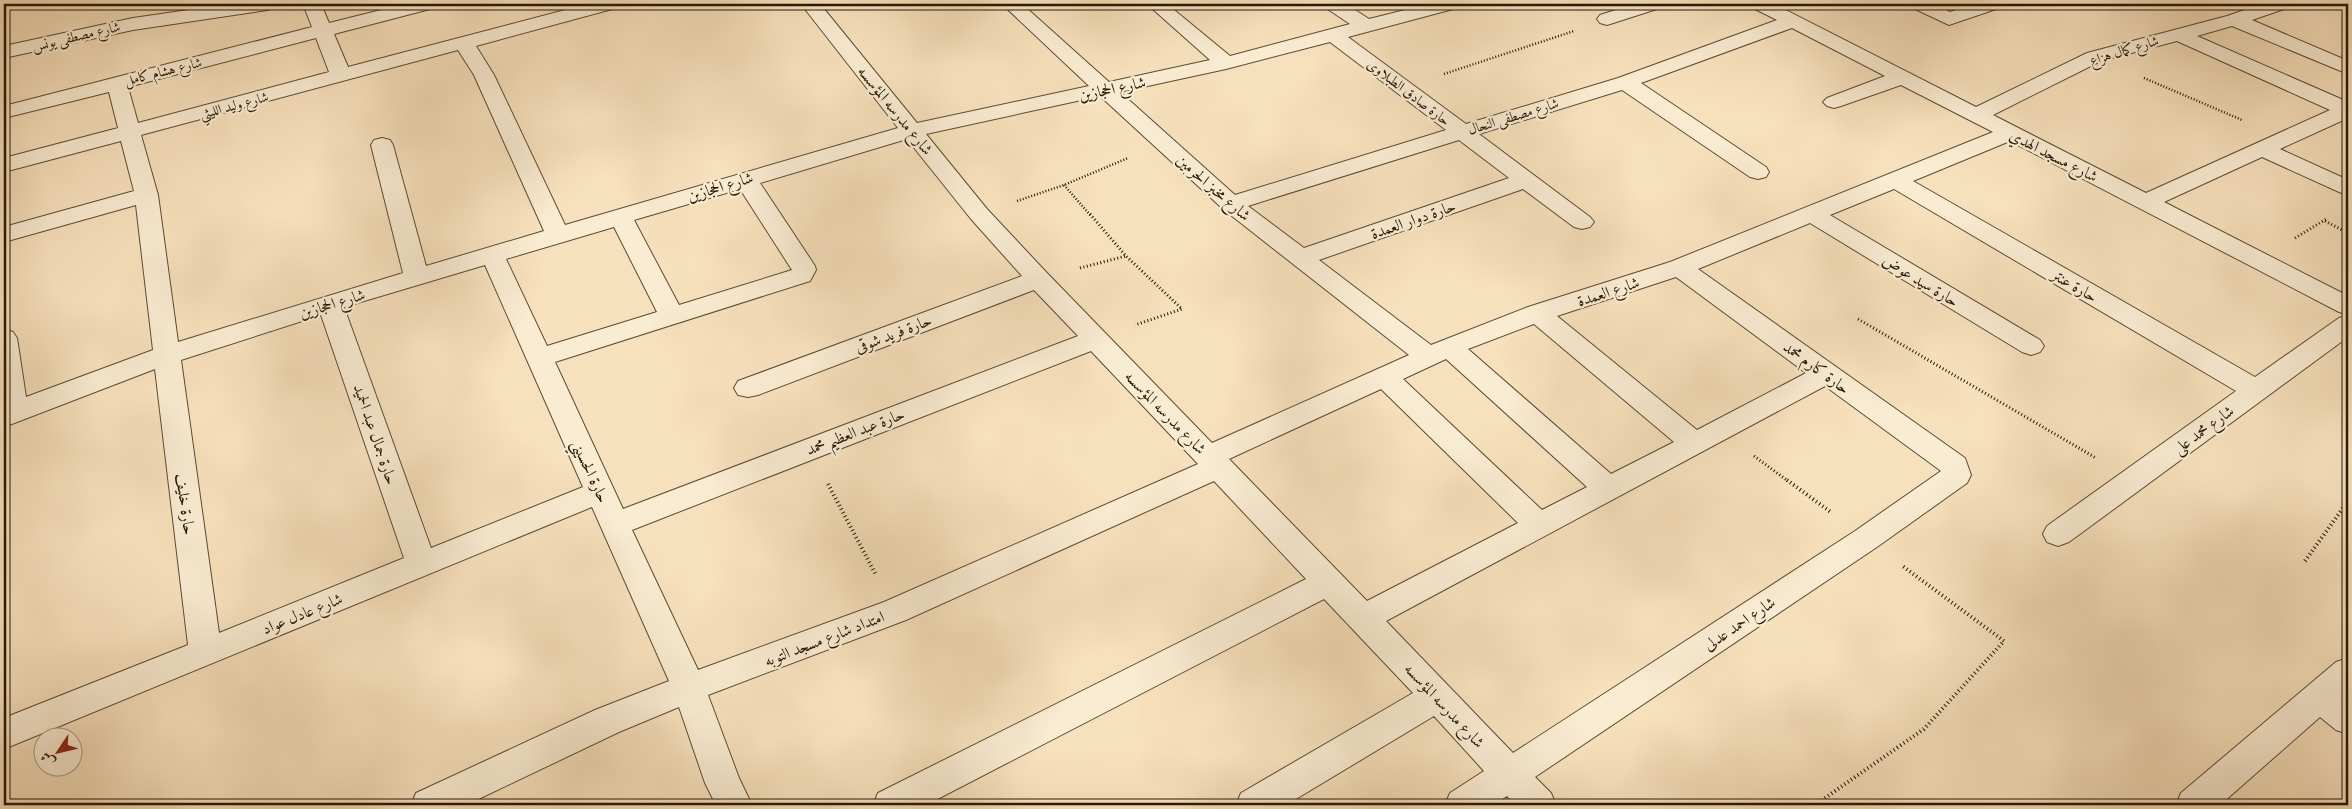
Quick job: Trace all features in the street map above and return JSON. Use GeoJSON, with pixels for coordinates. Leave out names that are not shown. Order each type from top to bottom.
{"type":"FeatureCollection","features":[{"type":"Feature","properties":{"kind":"street","name":"شارع مصطفى يونس"},"geometry":{"type":"LineString","coordinates":[[4,52],[133,24],[267,4]]}},
{"type":"Feature","properties":{"kind":"street"},"geometry":{"type":"LineString","coordinates":[[312,4],[341,76]]}},
{"type":"Feature","properties":{"kind":"street","name":"شارع هشام كامل"},"geometry":{"type":"LineString","coordinates":[[4,112],[427,4]]}},
{"type":"Feature","properties":{"kind":"street","name":"شارع وليد الليثي"},"geometry":{"type":"LineString","coordinates":[[4,165],[609,4]]}},
{"type":"Feature","properties":{"kind":"street","name":"شارع مدرسه المؤسسه"},"geometry":{"type":"LineString","coordinates":[[810,4],[979,214],[1038,279],[1437,696],[1538,805]]}},
{"type":"Feature","properties":{"kind":"street","name":"شارع مخبز الحرمين"},"geometry":{"type":"LineString","coordinates":[[1012,4],[1231,204],[1301,258],[1438,352],[1609,489]]}},
{"type":"Feature","properties":{"kind":"street"},"geometry":{"type":"LineString","coordinates":[[1156,4],[1226,62]]}},
{"type":"Feature","properties":{"kind":"street"},"geometry":{"type":"LineString","coordinates":[[1333,4],[1366,26]]}},
{"type":"Feature","properties":{"kind":"street","name":"شارع الحجازين"},"geometry":{"type":"LineString","coordinates":[[9,415],[71,389],[166,355],[330,303],[745,178],[913,130],[1226,62],[1450,4]]}},
{"type":"Feature","properties":{"kind":"street"},"geometry":{"type":"LineString","coordinates":[[1607,19],[1652,4]]}},
{"type":"Feature","properties":{"kind":"street","name":"شارع مسجد الهدي"},"geometry":{"type":"LineString","coordinates":[[1760,4],[2348,306]]}},
{"type":"Feature","properties":{"kind":"street"},"geometry":{"type":"LineString","coordinates":[[1920,4],[1949,19],[1992,4]]}},
{"type":"Feature","properties":{"kind":"street","name":"شارع كمال هزاع"},"geometry":{"type":"LineString","coordinates":[[1976,115],[2094,57],[2234,20],[2280,4]]}},
{"type":"Feature","properties":{"kind":"street"},"geometry":{"type":"LineString","coordinates":[[2234,20],[2348,68]]}},
{"type":"Feature","properties":{"kind":"street","name":"شارع مصطفى النحال"},"geometry":{"type":"LineString","coordinates":[[1231,204],[1625,82],[1793,21]]}},
{"type":"Feature","properties":{"kind":"street","name":"حارة صادق الطبلاوى"},"geometry":{"type":"LineString","coordinates":[[1332,34],[1582,222]]}},
{"type":"Feature","properties":{"kind":"street"},"geometry":{"type":"LineString","coordinates":[[2178,34],[2348,110]]}},
{"type":"Feature","properties":{"kind":"street"},"geometry":{"type":"LineString","coordinates":[[464,43],[484,75],[558,235]]}},
{"type":"Feature","properties":{"kind":"street"},"geometry":{"type":"LineString","coordinates":[[1834,102],[1902,77]]}},
{"type":"Feature","properties":{"kind":"street"},"geometry":{"type":"LineString","coordinates":[[1625,82],[1758,172]]}},
{"type":"Feature","properties":{"kind":"street","name":"حارة خليف"},"geometry":{"type":"LineString","coordinates":[[117,83],[146,195],[205,652]]}},
{"type":"Feature","properties":{"kind":"street"},"geometry":{"type":"LineString","coordinates":[[2146,202],[2348,110]]}},
{"type":"Feature","properties":{"kind":"street","name":"شارع العمدة"},"geometry":{"type":"LineString","coordinates":[[1214,462],[1384,376],[1438,352],[1537,313],[1679,268],[2010,133]]}},
{"type":"Feature","properties":{"kind":"street"},"geometry":{"type":"LineString","coordinates":[[382,145],[416,277]]}},
{"type":"Feature","properties":{"kind":"street"},"geometry":{"type":"LineString","coordinates":[[2262,149],[2348,189]]}},
{"type":"Feature","properties":{"kind":"street"},"geometry":{"type":"LineString","coordinates":[[539,358],[796,278],[803,272],[803,266],[745,178]]}},
{"type":"Feature","properties":{"kind":"street","name":"حارة دوار العمدة"},"geometry":{"type":"LineString","coordinates":[[1301,258],[1526,180]]}},
{"type":"Feature","properties":{"kind":"street","name":"حارة عنتر"},"geometry":{"type":"LineString","coordinates":[[1894,180],[2256,390]]}},
{"type":"Feature","properties":{"kind":"street"},"geometry":{"type":"LineString","coordinates":[[4,235],[146,195]]}},
{"type":"Feature","properties":{"kind":"street","name":"حارة سيد عوض"},"geometry":{"type":"LineString","coordinates":[[1811,214],[2031,346]]}},
{"type":"Feature","properties":{"kind":"street"},"geometry":{"type":"LineString","coordinates":[[620,216],[672,317]]}},
{"type":"Feature","properties":{"kind":"street","name":"حارة الحسيني"},"geometry":{"type":"LineString","coordinates":[[492,254],[689,688],[724,784],[734,805]]}},
{"type":"Feature","properties":{"kind":"street","name":"حارة كارم محمد"},"geometry":{"type":"LineString","coordinates":[[1679,268],[1955,466]]}},
{"type":"Feature","properties":{"kind":"street","name":"حارة فريد شوقى"},"geometry":{"type":"LineString","coordinates":[[748,388],[1038,279]]}},
{"type":"Feature","properties":{"kind":"street","name":"حارة جمال عبد الحميد"},"geometry":{"type":"LineString","coordinates":[[330,303],[422,565]]}},
{"type":"Feature","properties":{"kind":"street"},"geometry":{"type":"LineString","coordinates":[[1537,313],[1694,443]]}},
{"type":"Feature","properties":{"kind":"street","name":"شارع محمد على"},"geometry":{"type":"LineString","coordinates":[[2058,534],[2348,324]]}},
{"type":"Feature","properties":{"kind":"street"},"geometry":{"type":"LineString","coordinates":[[4,338],[9,415]]}},
{"type":"Feature","properties":{"kind":"street","name":"حارة عبد العظيم محمد"},"geometry":{"type":"LineString","coordinates":[[615,524],[1096,339]]}},
{"type":"Feature","properties":{"kind":"street"},"geometry":{"type":"LineString","coordinates":[[1362,619],[1826,374]]}},
{"type":"Feature","properties":{"kind":"street"},"geometry":{"type":"LineString","coordinates":[[1384,376],[1539,525]]}},
{"type":"Feature","properties":{"kind":"street","name":"امتداد شارع مسجد التوبه"},"geometry":{"type":"LineString","coordinates":[[429,805],[607,721],[689,688],[895,611],[1214,462]]}},
{"type":"Feature","properties":{"kind":"street","name":"شارع احمد عدلى"},"geometry":{"type":"LineString","coordinates":[[1510,775],[1956,478],[1958,473],[1955,466]]}},
{"type":"Feature","properties":{"kind":"street","name":"شارع عادل عواد"},"geometry":{"type":"LineString","coordinates":[[4,734],[600,492]]}},
{"type":"Feature","properties":{"kind":"street"},"geometry":{"type":"LineString","coordinates":[[891,805],[1328,582]]}},
{"type":"Feature","properties":{"kind":"street"},"geometry":{"type":"LineString","coordinates":[[2194,805],[2348,672]]}},
{"type":"Feature","properties":{"kind":"street"},"geometry":{"type":"LineString","coordinates":[[1254,805],[1437,696]]}},
{"type":"Feature","properties":{"kind":"street"},"geometry":{"type":"LineString","coordinates":[[2319,697],[2348,719]]}},
{"type":"Feature","properties":{"kind":"street"},"geometry":{"type":"LineString","coordinates":[[1463,805],[1510,775]]}},
{"type":"Feature","properties":{"kind":"path"},"geometry":{"type":"LineString","coordinates":[[1403,88],[1607,19]]}},
{"type":"Feature","properties":{"kind":"path"},"geometry":{"type":"LineString","coordinates":[[2094,57],[2285,138]]}},
{"type":"Feature","properties":{"kind":"path"},"geometry":{"type":"LineString","coordinates":[[979,214],[1064,185],[1164,144]]}},
{"type":"Feature","properties":{"kind":"path"},"geometry":{"type":"LineString","coordinates":[[1064,185],[1126,256],[1182,309],[1096,339]]}},
{"type":"Feature","properties":{"kind":"path"},"geometry":{"type":"LineString","coordinates":[[2324,221],[2348,233]]}},
{"type":"Feature","properties":{"kind":"path"},"geometry":{"type":"LineString","coordinates":[[1858,319],[2133,480]]}},
{"type":"Feature","properties":{"kind":"path"},"geometry":{"type":"LineString","coordinates":[[809,448],[895,611]]}},
{"type":"Feature","properties":{"kind":"path"},"geometry":{"type":"LineString","coordinates":[[2304,560],[2348,501]]}},
{"type":"Feature","properties":{"kind":"path"},"geometry":{"type":"LineString","coordinates":[[1815,805],[1924,729],[2004,641]]}}]}
